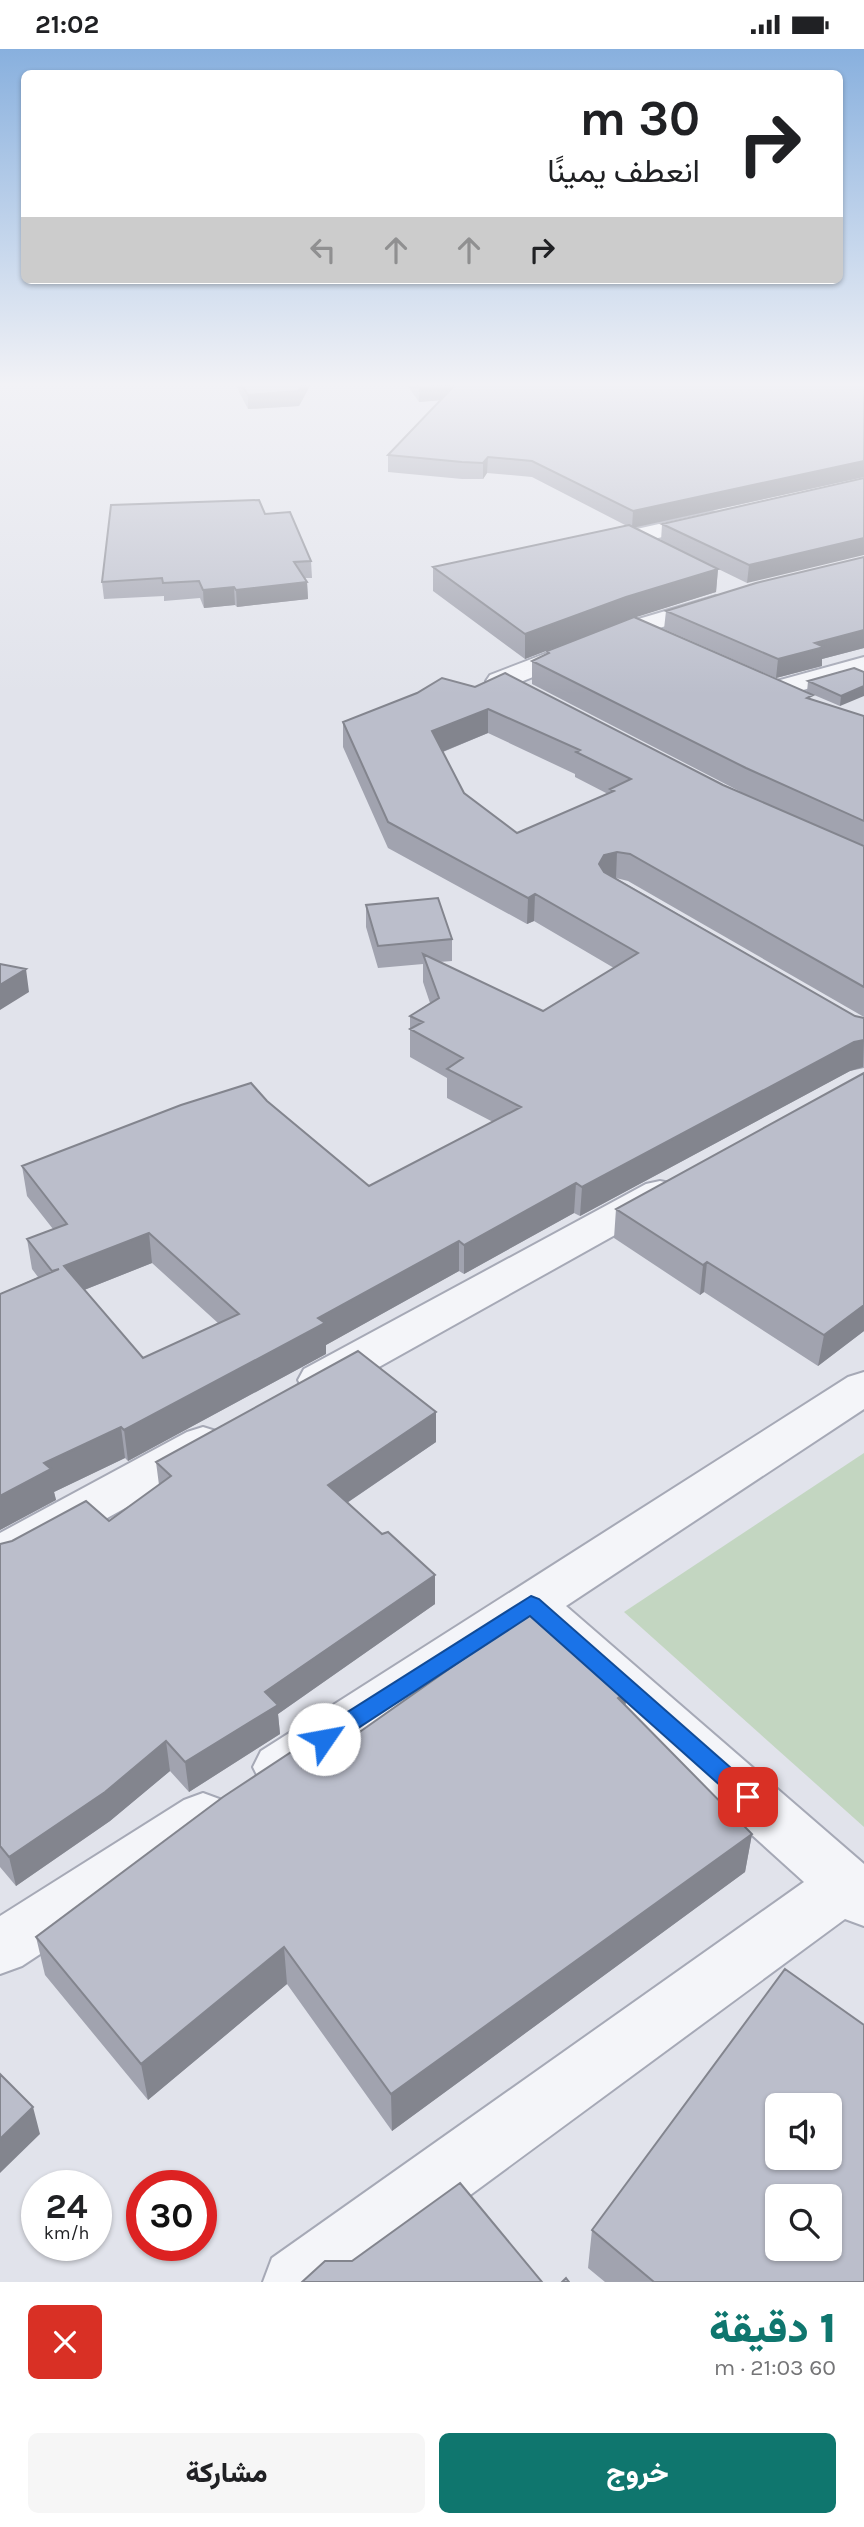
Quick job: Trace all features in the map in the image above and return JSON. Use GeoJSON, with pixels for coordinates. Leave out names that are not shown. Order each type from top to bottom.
{"type":"FeatureCollection","features":[{"type":"Feature","properties":{"kind":"street"},"geometry":{"type":"LineString","coordinates":[[579,548],[734,514]]}},
{"type":"Feature","properties":{"kind":"street"},"geometry":{"type":"LineString","coordinates":[[631,538],[665,555]]}},
{"type":"Feature","properties":{"kind":"street"},"geometry":{"type":"LineString","coordinates":[[536,700],[499,681],[733,589]]}},
{"type":"Feature","properties":{"kind":"street"},"geometry":{"type":"LineString","coordinates":[[634,628],[671,645]]}},
{"type":"Feature","properties":{"kind":"street"},"geometry":{"type":"LineString","coordinates":[[771,691],[864,665]]}},
{"type":"Feature","properties":{"kind":"street"},"geometry":{"type":"LineString","coordinates":[[746,679],[806,706]]}},
{"type":"Feature","properties":{"kind":"street"},"geometry":{"type":"LineString","coordinates":[[290,1396],[693,1175]]}},
{"type":"Feature","properties":{"kind":"street"},"geometry":{"type":"LineString","coordinates":[[1,1947],[864,1388]]}},
{"type":"Feature","properties":{"kind":"street"},"geometry":{"type":"LineString","coordinates":[[0,1555],[242,1423]]}},
{"type":"Feature","properties":{"kind":"street"},"geometry":{"type":"LineString","coordinates":[[296,2282],[855,1892],[531,1605]]}},
{"type":"Feature","properties":{"kind":"green space"},"geometry":{"type":"Polygon","coordinates":[[[864,1453],[864,1827],[624,1612],[864,1453]]]}},
{"type":"Feature","properties":{"kind":"building"},"geometry":{"type":"Polygon","coordinates":[[[583,486],[748,486],[633,511],[583,486]]]}},
{"type":"Feature","properties":{"kind":"building"},"geometry":{"type":"Polygon","coordinates":[[[828,486],[864,486],[864,538],[749,565],[662,524],[828,486]]]}},
{"type":"Feature","properties":{"kind":"building"},"geometry":{"type":"Polygon","coordinates":[[[259,500],[265,514],[290,512],[311,561],[294,562],[307,582],[236,590],[234,587],[203,590],[199,581],[163,583],[162,578],[102,582],[111,505],[259,500]]]}},
{"type":"Feature","properties":{"kind":"building"},"geometry":{"type":"Polygon","coordinates":[[[629,525],[718,569],[626,597],[525,634],[433,567],[629,525]]]}},
{"type":"Feature","properties":{"kind":"building"},"geometry":{"type":"Polygon","coordinates":[[[864,557],[864,630],[815,643],[824,647],[778,659],[666,611],[756,583],[864,557]]]}},
{"type":"Feature","properties":{"kind":"building"},"geometry":{"type":"Polygon","coordinates":[[[634,617],[813,695],[807,698],[864,716],[864,821],[746,768],[532,661],[549,653],[547,651],[634,617]]]}},
{"type":"Feature","properties":{"kind":"building"},"geometry":{"type":"Polygon","coordinates":[[[854,668],[864,672],[864,686],[841,696],[808,681],[854,668]]]}},
{"type":"Feature","properties":{"kind":"building"},"geometry":{"type":"Polygon","coordinates":[[[505,673],[723,785],[864,846],[864,987],[630,854],[617,852],[604,855],[599,864],[604,872],[855,1016],[864,1018],[864,1040],[854,1042],[582,1187],[576,1183],[464,1245],[459,1241],[318,1318],[325,1323],[124,1430],[121,1427],[44,1463],[51,1469],[0,1496],[0,1294],[59,1269],[52,1271],[27,1239],[67,1224],[22,1166],[181,1105],[251,1083],[267,1101],[369,1186],[521,1107],[447,1069],[463,1058],[410,1029],[423,1022],[410,1016],[439,998],[423,954],[543,1011],[638,953],[535,894],[528,898],[388,822],[343,722],[417,693],[442,678],[475,687],[505,673]],[[488,709],[432,731],[464,793],[517,833],[614,791],[610,789],[631,779],[576,752],[580,750],[488,709]],[[149,1233],[64,1266],[143,1358],[239,1314],[149,1233]]]}},
{"type":"Feature","properties":{"kind":"building"},"geometry":{"type":"Polygon","coordinates":[[[438,898],[452,939],[378,946],[366,905],[438,898]]]}},
{"type":"Feature","properties":{"kind":"building"},"geometry":{"type":"Polygon","coordinates":[[[0,964],[26,969],[0,985],[0,964]]]}},
{"type":"Feature","properties":{"kind":"building"},"geometry":{"type":"Polygon","coordinates":[[[864,1073],[864,1305],[824,1335],[707,1262],[703,1265],[616,1209],[864,1073]]]}},
{"type":"Feature","properties":{"kind":"building"},"geometry":{"type":"Polygon","coordinates":[[[358,1351],[436,1412],[328,1485],[382,1534],[388,1532],[435,1575],[265,1692],[278,1705],[185,1762],[166,1741],[105,1792],[9,1857],[0,1846],[0,1544],[12,1541],[86,1501],[109,1521],[171,1476],[156,1462],[358,1351]]]}},
{"type":"Feature","properties":{"kind":"building"},"geometry":{"type":"Polygon","coordinates":[[[534,1609],[627,1691],[618,1698],[752,1834],[391,2094],[284,1947],[141,2064],[36,1937],[223,1797],[317,1735],[334,1750],[534,1609]]]}},
{"type":"Feature","properties":{"kind":"building"},"geometry":{"type":"Polygon","coordinates":[[[785,1969],[864,2025],[864,2282],[654,2282],[592,2230],[785,1969]]]}},
{"type":"Feature","properties":{"kind":"building"},"geometry":{"type":"Polygon","coordinates":[[[0,2074],[33,2107],[0,2139],[0,2074]]]}},
{"type":"Feature","properties":{"kind":"building"},"geometry":{"type":"Polygon","coordinates":[[[460,2183],[542,2282],[302,2282],[325,2261],[352,2261],[460,2183]]]}},
{"type":"Feature","properties":{"kind":"route"},"geometry":{"type":"LineString","coordinates":[[324,1739],[531,1605],[748,1797]]}}]}
